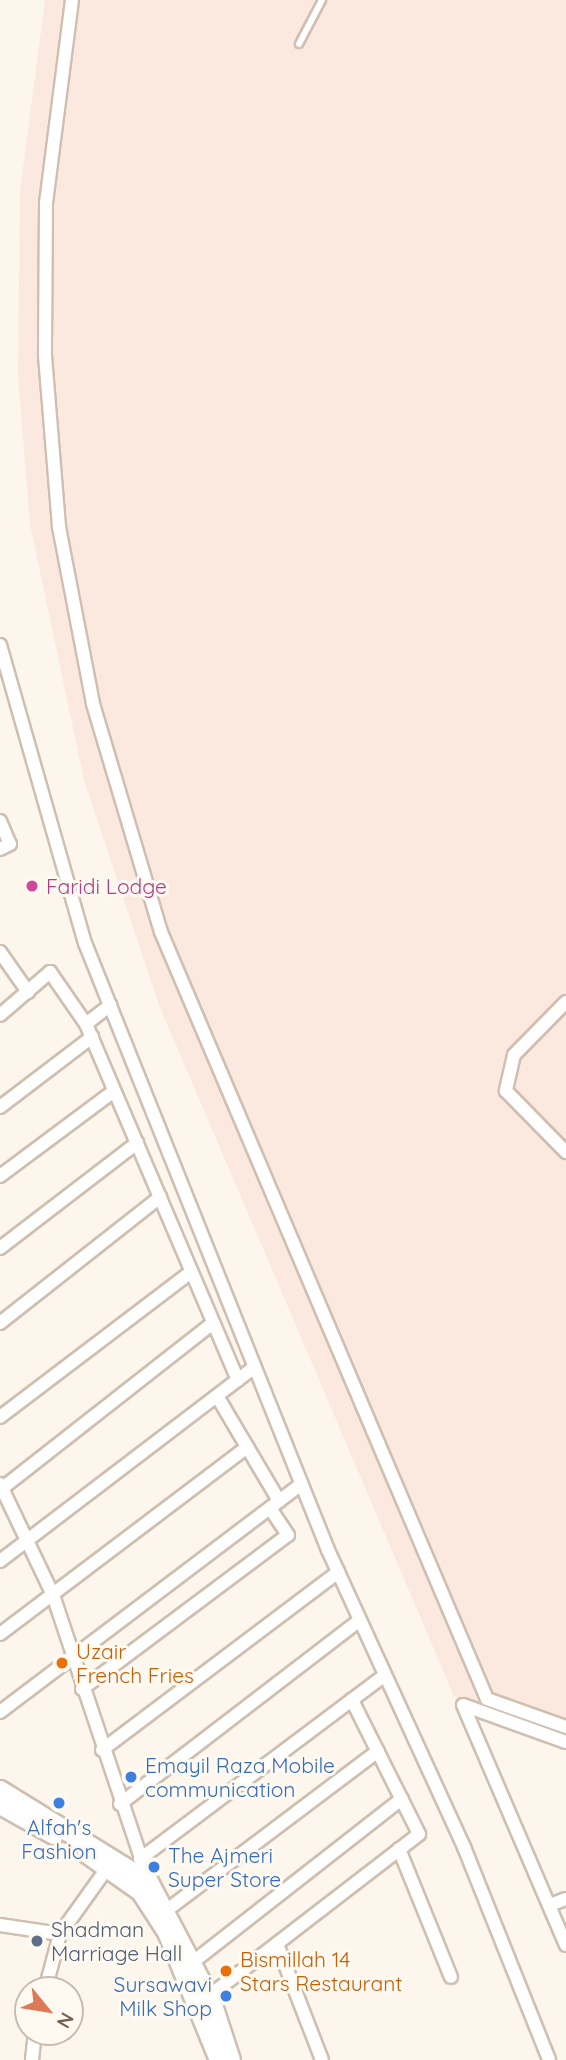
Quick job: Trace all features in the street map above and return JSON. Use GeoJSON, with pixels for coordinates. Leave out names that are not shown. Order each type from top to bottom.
{"type":"FeatureCollection","features":[{"type":"Feature","properties":{"kind":"main road"},"geometry":{"type":"LineString","coordinates":[[0,1790],[149,1882],[167,1910],[209,1996],[231,2060]]}},
{"type":"Feature","properties":{"kind":"main road"},"geometry":{"type":"LineString","coordinates":[[0,1805],[108,1867],[142,1892],[167,1932],[219,2060]]}},
{"type":"Feature","properties":{"kind":"street"},"geometry":{"type":"LineString","coordinates":[[72,0],[46,203],[45,356],[59,527],[93,704],[161,932],[487,1699],[566,1727]]}},
{"type":"Feature","properties":{"kind":"street"},"geometry":{"type":"LineString","coordinates":[[0,645],[57,858],[110,1005],[338,1572],[385,1675],[549,2060]]}},
{"type":"Feature","properties":{"kind":"street"},"geometry":{"type":"LineString","coordinates":[[0,821],[10,844],[0,849]]}},
{"type":"Feature","properties":{"kind":"street"},"geometry":{"type":"LineString","coordinates":[[0,952],[29,992]]}},
{"type":"Feature","properties":{"kind":"street"},"geometry":{"type":"LineString","coordinates":[[0,1015],[50,972],[86,1024],[238,1380]]}},
{"type":"Feature","properties":{"kind":"street"},"geometry":{"type":"LineString","coordinates":[[566,1002],[514,1055],[506,1083],[506,1091],[566,1152]]}},
{"type":"Feature","properties":{"kind":"street"},"geometry":{"type":"LineString","coordinates":[[86,1024],[110,1005]]}},
{"type":"Feature","properties":{"kind":"street"},"geometry":{"type":"LineString","coordinates":[[0,1107],[92,1037]]}},
{"type":"Feature","properties":{"kind":"street"},"geometry":{"type":"LineString","coordinates":[[0,1176],[114,1091]]}},
{"type":"Feature","properties":{"kind":"street"},"geometry":{"type":"LineString","coordinates":[[0,1248],[136,1143]]}},
{"type":"Feature","properties":{"kind":"street"},"geometry":{"type":"LineString","coordinates":[[0,1323],[160,1197]]}},
{"type":"Feature","properties":{"kind":"street"},"geometry":{"type":"LineString","coordinates":[[0,1418],[191,1272]]}},
{"type":"Feature","properties":{"kind":"street"},"geometry":{"type":"LineString","coordinates":[[149,1882],[120,1804],[53,1595],[24,1543],[1,1488],[213,1323]]}},
{"type":"Feature","properties":{"kind":"street"},"geometry":{"type":"LineString","coordinates":[[0,1561],[255,1367]]}},
{"type":"Feature","properties":{"kind":"street"},"geometry":{"type":"LineString","coordinates":[[82,1689],[288,1535],[247,1447],[217,1396]]}},
{"type":"Feature","properties":{"kind":"street"},"geometry":{"type":"LineString","coordinates":[[0,1634],[247,1447]]}},
{"type":"Feature","properties":{"kind":"street"},"geometry":{"type":"LineString","coordinates":[[0,1712],[72,1654],[302,1484]]}},
{"type":"Feature","properties":{"kind":"street"},"geometry":{"type":"LineString","coordinates":[[102,1750],[338,1572]]}},
{"type":"Feature","properties":{"kind":"street"},"geometry":{"type":"LineString","coordinates":[[120,1804],[360,1620]]}},
{"type":"Feature","properties":{"kind":"street"},"geometry":{"type":"LineString","coordinates":[[140,1859],[385,1675]]}},
{"type":"Feature","properties":{"kind":"street"},"geometry":{"type":"LineString","coordinates":[[209,1996],[419,1834],[352,1700]]}},
{"type":"Feature","properties":{"kind":"street"},"geometry":{"type":"LineString","coordinates":[[566,1742],[463,1705],[566,1945]]}},
{"type":"Feature","properties":{"kind":"street"},"geometry":{"type":"LineString","coordinates":[[167,1910],[378,1751]]}},
{"type":"Feature","properties":{"kind":"street"},"geometry":{"type":"LineString","coordinates":[[193,1962],[402,1800]]}},
{"type":"Feature","properties":{"kind":"street"},"geometry":{"type":"LineString","coordinates":[[399,1849],[451,1977]]}},
{"type":"Feature","properties":{"kind":"street"},"geometry":{"type":"LineString","coordinates":[[49,1976],[60,1934],[108,1867]]}},
{"type":"Feature","properties":{"kind":"street"},"geometry":{"type":"LineString","coordinates":[[550,1905],[566,1899]]}},
{"type":"Feature","properties":{"kind":"street"},"geometry":{"type":"LineString","coordinates":[[0,1925],[60,1934]]}},
{"type":"Feature","properties":{"kind":"street"},"geometry":{"type":"LineString","coordinates":[[277,1944],[322,2060]]}},
{"type":"Feature","properties":{"kind":"lane"},"geometry":{"type":"LineString","coordinates":[[299,44],[322,0]]}},
{"type":"Feature","properties":{"kind":"shaded area"},"geometry":{"type":"Polygon","coordinates":[[[45,0],[566,0],[566,1736],[454,1696],[159,1005],[84,780],[30,524],[18,376],[20,192],[45,0]]]}},
{"type":"Feature","properties":{"kind":"place","name":"Faridi Lodge"},"geometry":{"type":"Point","coordinates":[32,886]}},
{"type":"Feature","properties":{"kind":"place","name":"Uzair French Fries"},"geometry":{"type":"Point","coordinates":[62,1663]}},
{"type":"Feature","properties":{"kind":"place","name":"Emayil Raza Mobile communication"},"geometry":{"type":"Point","coordinates":[131,1777]}},
{"type":"Feature","properties":{"kind":"place","name":"Alfah's Fashion"},"geometry":{"type":"Point","coordinates":[59,1803]}},
{"type":"Feature","properties":{"kind":"place","name":"The Ajmeri Super Store"},"geometry":{"type":"Point","coordinates":[154,1867]}},
{"type":"Feature","properties":{"kind":"place","name":"Shadman Marriage Hall"},"geometry":{"type":"Point","coordinates":[37,1941]}},
{"type":"Feature","properties":{"kind":"place","name":"Bismillah 14 Stars Restaurant"},"geometry":{"type":"Point","coordinates":[226,1971]}},
{"type":"Feature","properties":{"kind":"place","name":"Sursawavi Milk Shop"},"geometry":{"type":"Point","coordinates":[226,1996]}}]}
